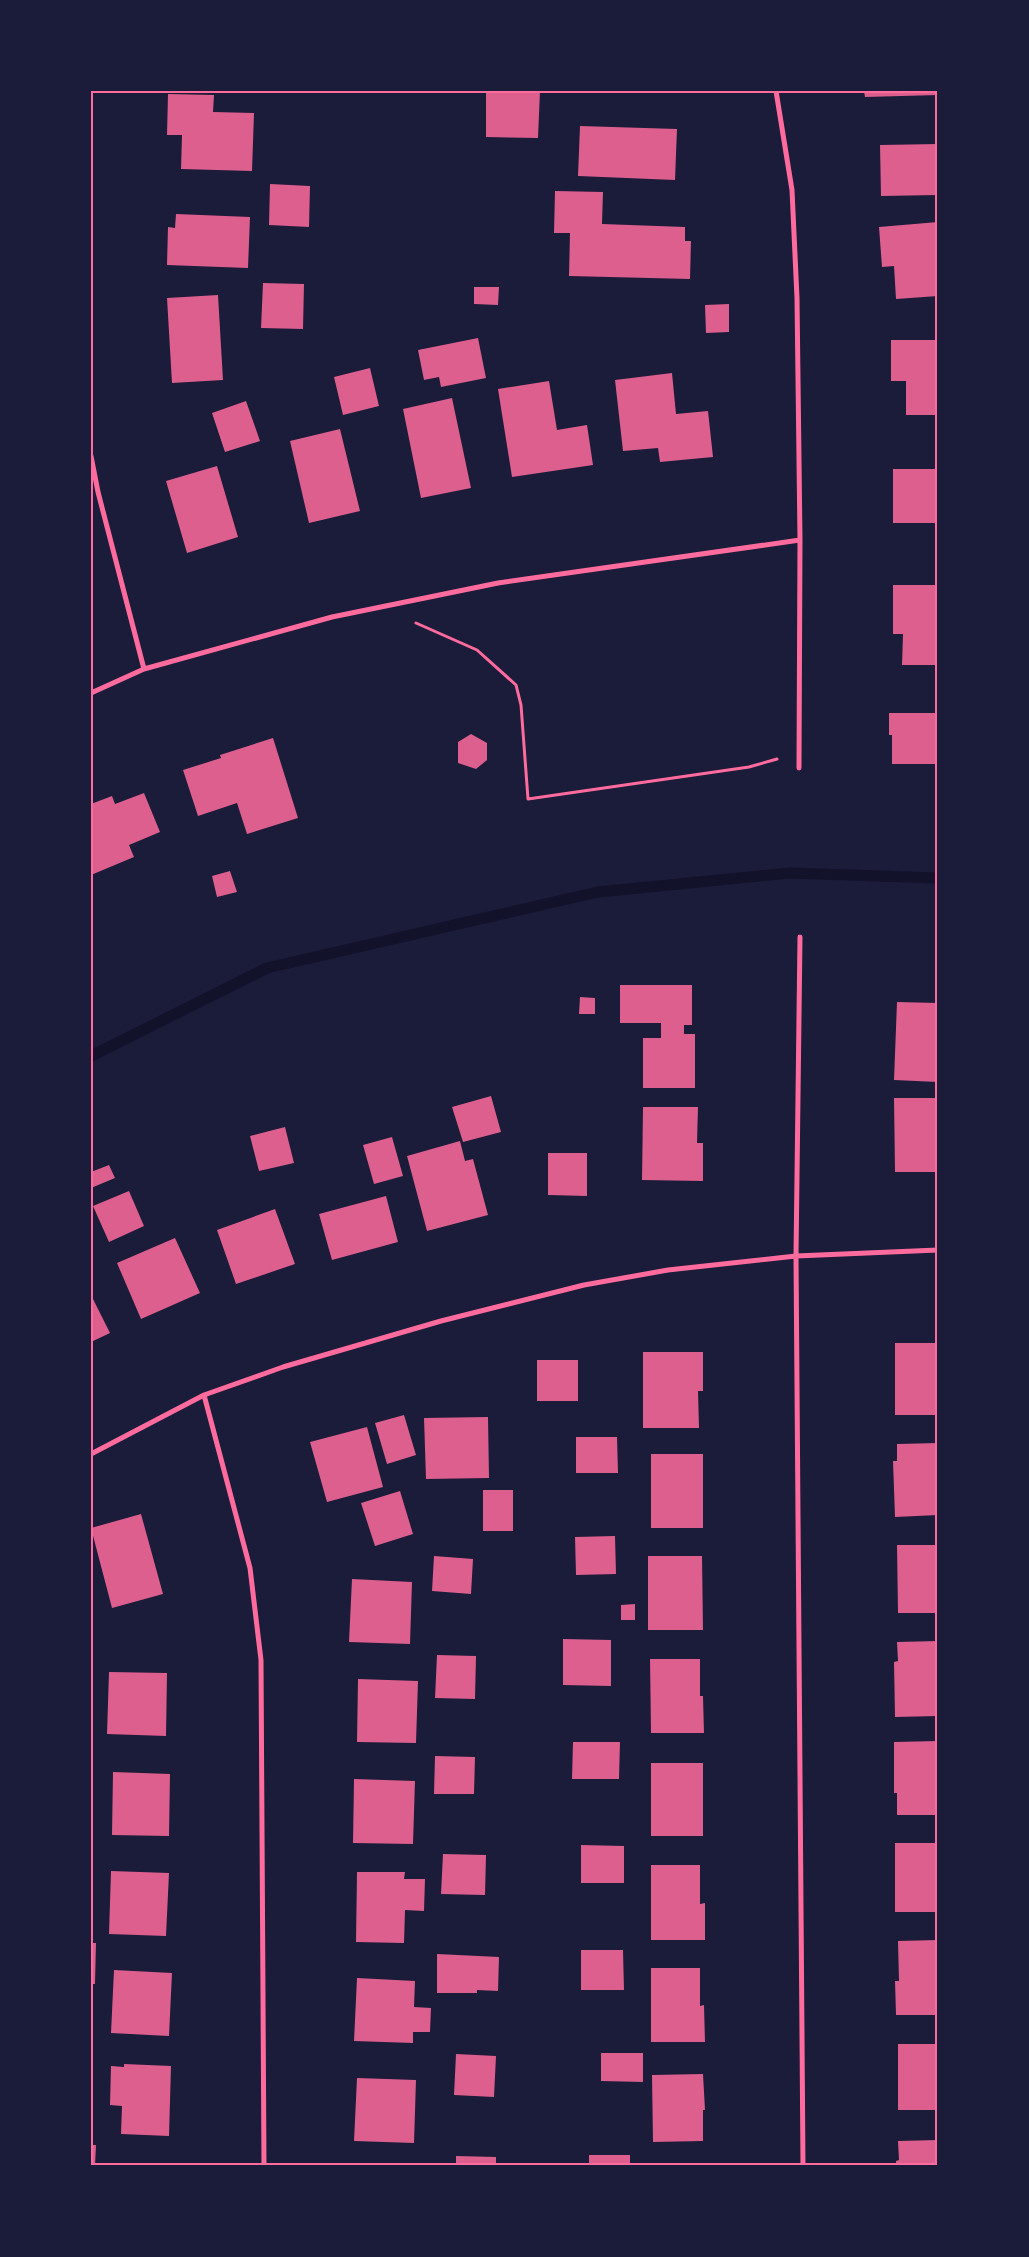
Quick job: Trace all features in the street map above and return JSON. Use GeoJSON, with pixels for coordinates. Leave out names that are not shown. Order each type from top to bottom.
{"type":"FeatureCollection","features":[{"type":"Feature","properties":{"kind":"street"},"geometry":{"type":"LineString","coordinates":[[776,91],[792,190],[797,298],[800,540],[799,768]]}},
{"type":"Feature","properties":{"kind":"street"},"geometry":{"type":"LineString","coordinates":[[91,456],[98,492],[144,669]]}},
{"type":"Feature","properties":{"kind":"street"},"geometry":{"type":"LineString","coordinates":[[91,693],[144,669],[332,617],[498,583],[800,540]]}},
{"type":"Feature","properties":{"kind":"street"},"geometry":{"type":"LineString","coordinates":[[800,938],[796,1256],[803,2166]]}},
{"type":"Feature","properties":{"kind":"street"},"geometry":{"type":"LineString","coordinates":[[91,1454],[204,1395],[302,1361],[441,1321],[584,1285],[668,1270],[796,1256],[938,1250]]}},
{"type":"Feature","properties":{"kind":"street"},"geometry":{"type":"LineString","coordinates":[[204,1395],[250,1568],[261,1660],[264,2166]]}},
{"type":"Feature","properties":{"kind":"path"},"geometry":{"type":"LineString","coordinates":[[382,607],[477,650],[516,685],[521,705],[528,799],[749,767],[799,752]]}},
{"type":"Feature","properties":{"kind":"building"},"geometry":{"type":"Polygon","coordinates":[[[486,91],[540,91],[538,138],[486,137],[486,91]]]}},
{"type":"Feature","properties":{"kind":"building"},"geometry":{"type":"Polygon","coordinates":[[[864,91],[938,91],[938,95],[865,97],[864,91]]]}},
{"type":"Feature","properties":{"kind":"building"},"geometry":{"type":"Polygon","coordinates":[[[168,94],[214,95],[213,112],[254,113],[252,171],[181,169],[182,135],[167,135],[168,94]]]}},
{"type":"Feature","properties":{"kind":"building"},"geometry":{"type":"Polygon","coordinates":[[[580,126],[677,129],[675,180],[578,176],[580,126]]]}},
{"type":"Feature","properties":{"kind":"building"},"geometry":{"type":"Polygon","coordinates":[[[938,144],[938,195],[881,196],[880,145],[938,144]]]}},
{"type":"Feature","properties":{"kind":"building"},"geometry":{"type":"Polygon","coordinates":[[[270,184],[310,186],[309,227],[269,225],[270,184]]]}},
{"type":"Feature","properties":{"kind":"building"},"geometry":{"type":"Polygon","coordinates":[[[555,191],[603,192],[602,224],[685,227],[685,241],[691,241],[690,279],[569,276],[570,233],[554,233],[555,191]]]}},
{"type":"Feature","properties":{"kind":"building"},"geometry":{"type":"Polygon","coordinates":[[[176,214],[250,217],[248,268],[167,265],[168,227],[175,228],[176,214]]]}},
{"type":"Feature","properties":{"kind":"building"},"geometry":{"type":"Polygon","coordinates":[[[938,222],[938,296],[896,299],[894,266],[882,267],[879,227],[938,222]]]}},
{"type":"Feature","properties":{"kind":"building"},"geometry":{"type":"Polygon","coordinates":[[[263,283],[304,284],[303,329],[261,328],[263,283]]]}},
{"type":"Feature","properties":{"kind":"building"},"geometry":{"type":"Polygon","coordinates":[[[474,287],[499,287],[498,305],[474,304],[474,287]]]}},
{"type":"Feature","properties":{"kind":"building"},"geometry":{"type":"Polygon","coordinates":[[[218,295],[223,380],[172,383],[167,298],[218,295]]]}},
{"type":"Feature","properties":{"kind":"building"},"geometry":{"type":"Polygon","coordinates":[[[729,304],[729,332],[706,333],[705,305],[729,304]]]}},
{"type":"Feature","properties":{"kind":"building"},"geometry":{"type":"Polygon","coordinates":[[[478,338],[486,378],[441,387],[439,377],[424,380],[418,350],[478,338]]]}},
{"type":"Feature","properties":{"kind":"building"},"geometry":{"type":"Polygon","coordinates":[[[891,340],[935,340],[938,358],[938,415],[906,415],[906,381],[891,381],[891,340]]]}},
{"type":"Feature","properties":{"kind":"building"},"geometry":{"type":"Polygon","coordinates":[[[370,368],[379,406],[343,415],[334,377],[370,368]]]}},
{"type":"Feature","properties":{"kind":"building"},"geometry":{"type":"Polygon","coordinates":[[[672,373],[676,414],[708,411],[713,457],[660,462],[658,448],[623,451],[615,380],[672,373]]]}},
{"type":"Feature","properties":{"kind":"building"},"geometry":{"type":"Polygon","coordinates":[[[549,381],[557,430],[587,425],[593,465],[512,477],[498,389],[549,381]]]}},
{"type":"Feature","properties":{"kind":"building"},"geometry":{"type":"Polygon","coordinates":[[[452,398],[471,488],[421,498],[403,409],[452,398]]]}},
{"type":"Feature","properties":{"kind":"building"},"geometry":{"type":"Polygon","coordinates":[[[246,401],[260,441],[225,452],[212,413],[246,401]]]}},
{"type":"Feature","properties":{"kind":"building"},"geometry":{"type":"Polygon","coordinates":[[[340,429],[360,511],[309,523],[290,441],[340,429]]]}},
{"type":"Feature","properties":{"kind":"building"},"geometry":{"type":"Polygon","coordinates":[[[217,466],[238,537],[187,553],[166,481],[217,466]]]}},
{"type":"Feature","properties":{"kind":"building"},"geometry":{"type":"Polygon","coordinates":[[[893,469],[938,469],[938,523],[893,523],[893,469]]]}},
{"type":"Feature","properties":{"kind":"building"},"geometry":{"type":"Polygon","coordinates":[[[893,585],[937,585],[938,665],[902,665],[903,634],[893,634],[893,585]]]}},
{"type":"Feature","properties":{"kind":"building"},"geometry":{"type":"Polygon","coordinates":[[[889,713],[938,713],[938,764],[892,764],[892,735],[889,735],[889,713]]]}},
{"type":"Feature","properties":{"kind":"building"},"geometry":{"type":"Polygon","coordinates":[[[471,734],[487,743],[487,760],[476,769],[458,763],[458,742],[471,734]]]}},
{"type":"Feature","properties":{"kind":"building"},"geometry":{"type":"Polygon","coordinates":[[[273,738],[298,818],[247,834],[237,803],[198,816],[183,770],[221,758],[220,755],[273,738]]]}},
{"type":"Feature","properties":{"kind":"building"},"geometry":{"type":"Polygon","coordinates":[[[144,793],[160,832],[129,845],[134,857],[91,875],[91,804],[112,796],[115,804],[144,793]]]}},
{"type":"Feature","properties":{"kind":"building"},"geometry":{"type":"Polygon","coordinates":[[[230,871],[237,892],[217,897],[212,876],[230,871]]]}},
{"type":"Feature","properties":{"kind":"building"},"geometry":{"type":"Polygon","coordinates":[[[620,985],[692,985],[692,1025],[684,1025],[684,1034],[695,1034],[695,1088],[643,1088],[643,1038],[661,1038],[661,1023],[620,1023],[620,985]]]}},
{"type":"Feature","properties":{"kind":"building"},"geometry":{"type":"Polygon","coordinates":[[[580,997],[595,998],[595,1014],[579,1014],[580,997]]]}},
{"type":"Feature","properties":{"kind":"building"},"geometry":{"type":"Polygon","coordinates":[[[897,1002],[938,1003],[938,1082],[894,1080],[897,1002]]]}},
{"type":"Feature","properties":{"kind":"building"},"geometry":{"type":"Polygon","coordinates":[[[491,1096],[501,1132],[463,1142],[452,1107],[491,1096]]]}},
{"type":"Feature","properties":{"kind":"building"},"geometry":{"type":"Polygon","coordinates":[[[894,1098],[938,1098],[938,1172],[895,1172],[894,1098]]]}},
{"type":"Feature","properties":{"kind":"building"},"geometry":{"type":"Polygon","coordinates":[[[643,1107],[698,1107],[697,1143],[703,1143],[703,1181],[642,1180],[643,1107]]]}},
{"type":"Feature","properties":{"kind":"building"},"geometry":{"type":"Polygon","coordinates":[[[285,1127],[294,1163],[259,1171],[250,1136],[285,1127]]]}},
{"type":"Feature","properties":{"kind":"building"},"geometry":{"type":"Polygon","coordinates":[[[392,1137],[403,1176],[374,1184],[363,1145],[392,1137]]]}},
{"type":"Feature","properties":{"kind":"building"},"geometry":{"type":"Polygon","coordinates":[[[460,1141],[465,1161],[473,1159],[488,1215],[427,1231],[407,1156],[460,1141]]]}},
{"type":"Feature","properties":{"kind":"building"},"geometry":{"type":"Polygon","coordinates":[[[548,1153],[587,1153],[587,1196],[548,1195],[548,1153]]]}},
{"type":"Feature","properties":{"kind":"building"},"geometry":{"type":"Polygon","coordinates":[[[109,1165],[115,1178],[91,1188],[91,1172],[109,1165]]]}},
{"type":"Feature","properties":{"kind":"building"},"geometry":{"type":"Polygon","coordinates":[[[129,1191],[144,1226],[109,1242],[93,1206],[129,1191]]]}},
{"type":"Feature","properties":{"kind":"building"},"geometry":{"type":"Polygon","coordinates":[[[386,1196],[398,1242],[332,1260],[319,1214],[386,1196]]]}},
{"type":"Feature","properties":{"kind":"building"},"geometry":{"type":"Polygon","coordinates":[[[275,1209],[295,1264],[236,1284],[217,1230],[275,1209]]]}},
{"type":"Feature","properties":{"kind":"building"},"geometry":{"type":"Polygon","coordinates":[[[175,1238],[200,1293],[141,1319],[117,1263],[175,1238]]]}},
{"type":"Feature","properties":{"kind":"building"},"geometry":{"type":"Polygon","coordinates":[[[91,1295],[110,1333],[91,1342],[91,1295]]]}},
{"type":"Feature","properties":{"kind":"building"},"geometry":{"type":"Polygon","coordinates":[[[895,1343],[938,1343],[938,1415],[895,1415],[895,1343]]]}},
{"type":"Feature","properties":{"kind":"building"},"geometry":{"type":"Polygon","coordinates":[[[643,1352],[703,1352],[703,1391],[698,1391],[699,1428],[643,1428],[643,1352]]]}},
{"type":"Feature","properties":{"kind":"building"},"geometry":{"type":"Polygon","coordinates":[[[537,1360],[578,1360],[578,1401],[537,1401],[537,1360]]]}},
{"type":"Feature","properties":{"kind":"building"},"geometry":{"type":"Polygon","coordinates":[[[404,1415],[416,1455],[387,1464],[375,1423],[404,1415]]]}},
{"type":"Feature","properties":{"kind":"building"},"geometry":{"type":"Polygon","coordinates":[[[488,1417],[489,1478],[426,1479],[424,1418],[488,1417]]]}},
{"type":"Feature","properties":{"kind":"building"},"geometry":{"type":"Polygon","coordinates":[[[367,1427],[383,1487],[327,1502],[310,1442],[367,1427]]]}},
{"type":"Feature","properties":{"kind":"building"},"geometry":{"type":"Polygon","coordinates":[[[576,1437],[617,1437],[618,1473],[576,1473],[576,1437]]]}},
{"type":"Feature","properties":{"kind":"building"},"geometry":{"type":"Polygon","coordinates":[[[938,1443],[938,1515],[895,1517],[893,1461],[897,1461],[897,1444],[938,1443]]]}},
{"type":"Feature","properties":{"kind":"building"},"geometry":{"type":"Polygon","coordinates":[[[651,1454],[703,1454],[703,1528],[651,1528],[651,1454]]]}},
{"type":"Feature","properties":{"kind":"building"},"geometry":{"type":"Polygon","coordinates":[[[483,1490],[513,1490],[513,1531],[483,1531],[483,1490]]]}},
{"type":"Feature","properties":{"kind":"building"},"geometry":{"type":"Polygon","coordinates":[[[400,1491],[413,1534],[375,1546],[361,1503],[400,1491]]]}},
{"type":"Feature","properties":{"kind":"building"},"geometry":{"type":"Polygon","coordinates":[[[141,1514],[163,1594],[112,1608],[91,1528],[141,1514]]]}},
{"type":"Feature","properties":{"kind":"building"},"geometry":{"type":"Polygon","coordinates":[[[615,1536],[616,1574],[576,1575],[575,1537],[615,1536]]]}},
{"type":"Feature","properties":{"kind":"building"},"geometry":{"type":"Polygon","coordinates":[[[897,1545],[938,1545],[938,1613],[898,1613],[897,1545]]]}},
{"type":"Feature","properties":{"kind":"building"},"geometry":{"type":"Polygon","coordinates":[[[434,1556],[473,1559],[471,1594],[432,1591],[434,1556]]]}},
{"type":"Feature","properties":{"kind":"building"},"geometry":{"type":"Polygon","coordinates":[[[648,1556],[702,1556],[703,1630],[648,1630],[648,1556]]]}},
{"type":"Feature","properties":{"kind":"building"},"geometry":{"type":"Polygon","coordinates":[[[352,1579],[412,1582],[410,1644],[349,1642],[352,1579]]]}},
{"type":"Feature","properties":{"kind":"building"},"geometry":{"type":"Polygon","coordinates":[[[635,1604],[635,1620],[621,1620],[621,1605],[635,1604]]]}},
{"type":"Feature","properties":{"kind":"building"},"geometry":{"type":"Polygon","coordinates":[[[563,1639],[611,1640],[611,1686],[563,1685],[563,1639]]]}},
{"type":"Feature","properties":{"kind":"building"},"geometry":{"type":"Polygon","coordinates":[[[938,1641],[938,1716],[895,1717],[894,1662],[898,1661],[897,1642],[938,1641]]]}},
{"type":"Feature","properties":{"kind":"building"},"geometry":{"type":"Polygon","coordinates":[[[437,1655],[476,1656],[475,1699],[435,1698],[437,1655]]]}},
{"type":"Feature","properties":{"kind":"building"},"geometry":{"type":"Polygon","coordinates":[[[650,1659],[700,1659],[700,1696],[703,1696],[704,1733],[651,1733],[650,1659]]]}},
{"type":"Feature","properties":{"kind":"building"},"geometry":{"type":"Polygon","coordinates":[[[109,1672],[167,1673],[166,1736],[107,1734],[109,1672]]]}},
{"type":"Feature","properties":{"kind":"building"},"geometry":{"type":"Polygon","coordinates":[[[358,1679],[418,1681],[416,1743],[357,1742],[358,1679]]]}},
{"type":"Feature","properties":{"kind":"building"},"geometry":{"type":"Polygon","coordinates":[[[938,1741],[938,1815],[897,1815],[897,1793],[894,1793],[894,1742],[938,1741]]]}},
{"type":"Feature","properties":{"kind":"building"},"geometry":{"type":"Polygon","coordinates":[[[573,1742],[620,1742],[619,1779],[572,1779],[573,1742]]]}},
{"type":"Feature","properties":{"kind":"building"},"geometry":{"type":"Polygon","coordinates":[[[435,1756],[475,1757],[474,1794],[434,1794],[435,1756]]]}},
{"type":"Feature","properties":{"kind":"building"},"geometry":{"type":"Polygon","coordinates":[[[651,1763],[703,1763],[703,1836],[651,1836],[651,1763]]]}},
{"type":"Feature","properties":{"kind":"building"},"geometry":{"type":"Polygon","coordinates":[[[113,1772],[170,1774],[169,1836],[112,1835],[113,1772]]]}},
{"type":"Feature","properties":{"kind":"building"},"geometry":{"type":"Polygon","coordinates":[[[354,1779],[415,1781],[413,1844],[353,1843],[354,1779]]]}},
{"type":"Feature","properties":{"kind":"building"},"geometry":{"type":"Polygon","coordinates":[[[895,1843],[938,1843],[938,1912],[895,1912],[895,1843]]]}},
{"type":"Feature","properties":{"kind":"building"},"geometry":{"type":"Polygon","coordinates":[[[581,1845],[624,1846],[624,1883],[581,1883],[581,1845]]]}},
{"type":"Feature","properties":{"kind":"building"},"geometry":{"type":"Polygon","coordinates":[[[443,1854],[486,1855],[485,1895],[441,1894],[443,1854]]]}},
{"type":"Feature","properties":{"kind":"building"},"geometry":{"type":"Polygon","coordinates":[[[651,1865],[700,1865],[700,1904],[705,1903],[705,1940],[651,1940],[651,1865]]]}},
{"type":"Feature","properties":{"kind":"building"},"geometry":{"type":"Polygon","coordinates":[[[111,1871],[169,1873],[166,1936],[109,1934],[111,1871]]]}},
{"type":"Feature","properties":{"kind":"building"},"geometry":{"type":"Polygon","coordinates":[[[357,1872],[405,1872],[404,1879],[425,1879],[424,1911],[405,1910],[404,1943],[356,1942],[357,1872]]]}},
{"type":"Feature","properties":{"kind":"building"},"geometry":{"type":"Polygon","coordinates":[[[938,1940],[938,2015],[896,2015],[895,1981],[899,1981],[898,1941],[938,1940]]]}},
{"type":"Feature","properties":{"kind":"building"},"geometry":{"type":"Polygon","coordinates":[[[91,1943],[96,1943],[95,1984],[91,1984],[91,1943]]]}},
{"type":"Feature","properties":{"kind":"building"},"geometry":{"type":"Polygon","coordinates":[[[581,1950],[623,1950],[624,1990],[581,1990],[581,1950]]]}},
{"type":"Feature","properties":{"kind":"building"},"geometry":{"type":"Polygon","coordinates":[[[437,1954],[499,1957],[498,1991],[477,1990],[477,1993],[437,1993],[437,1954]]]}},
{"type":"Feature","properties":{"kind":"building"},"geometry":{"type":"Polygon","coordinates":[[[651,1968],[700,1968],[700,2006],[704,2005],[705,2042],[651,2042],[651,1968]]]}},
{"type":"Feature","properties":{"kind":"building"},"geometry":{"type":"Polygon","coordinates":[[[114,1970],[172,1973],[169,2036],[111,2033],[114,1970]]]}},
{"type":"Feature","properties":{"kind":"building"},"geometry":{"type":"Polygon","coordinates":[[[357,1978],[415,1981],[414,2007],[431,2008],[430,2032],[413,2032],[413,2043],[354,2041],[357,1978]]]}},
{"type":"Feature","properties":{"kind":"building"},"geometry":{"type":"Polygon","coordinates":[[[898,2044],[938,2044],[938,2110],[898,2110],[898,2044]]]}},
{"type":"Feature","properties":{"kind":"building"},"geometry":{"type":"Polygon","coordinates":[[[601,2053],[643,2053],[643,2082],[601,2081],[601,2053]]]}},
{"type":"Feature","properties":{"kind":"building"},"geometry":{"type":"Polygon","coordinates":[[[456,2054],[496,2056],[494,2097],[454,2095],[456,2054]]]}},
{"type":"Feature","properties":{"kind":"building"},"geometry":{"type":"Polygon","coordinates":[[[124,2064],[171,2066],[169,2136],[121,2134],[122,2106],[110,2105],[111,2066],[124,2067],[124,2064]]]}},
{"type":"Feature","properties":{"kind":"building"},"geometry":{"type":"Polygon","coordinates":[[[703,2074],[705,2110],[703,2110],[703,2141],[653,2142],[652,2075],[703,2074]]]}},
{"type":"Feature","properties":{"kind":"building"},"geometry":{"type":"Polygon","coordinates":[[[357,2078],[416,2080],[414,2143],[354,2141],[357,2078]]]}},
{"type":"Feature","properties":{"kind":"building"},"geometry":{"type":"Polygon","coordinates":[[[938,2140],[938,2166],[896,2166],[896,2161],[899,2160],[898,2141],[938,2140]]]}},
{"type":"Feature","properties":{"kind":"building"},"geometry":{"type":"Polygon","coordinates":[[[91,2145],[96,2145],[95,2166],[91,2166],[91,2145]]]}},
{"type":"Feature","properties":{"kind":"building"},"geometry":{"type":"Polygon","coordinates":[[[589,2155],[630,2155],[630,2166],[589,2166],[589,2155]]]}},
{"type":"Feature","properties":{"kind":"building"},"geometry":{"type":"Polygon","coordinates":[[[456,2156],[496,2157],[496,2166],[456,2166],[456,2156]]]}},
{"type":"Feature","properties":{"kind":"waterway"},"geometry":{"type":"LineString","coordinates":[[91,1056],[267,968],[598,892],[790,873],[938,878]]}}]}
